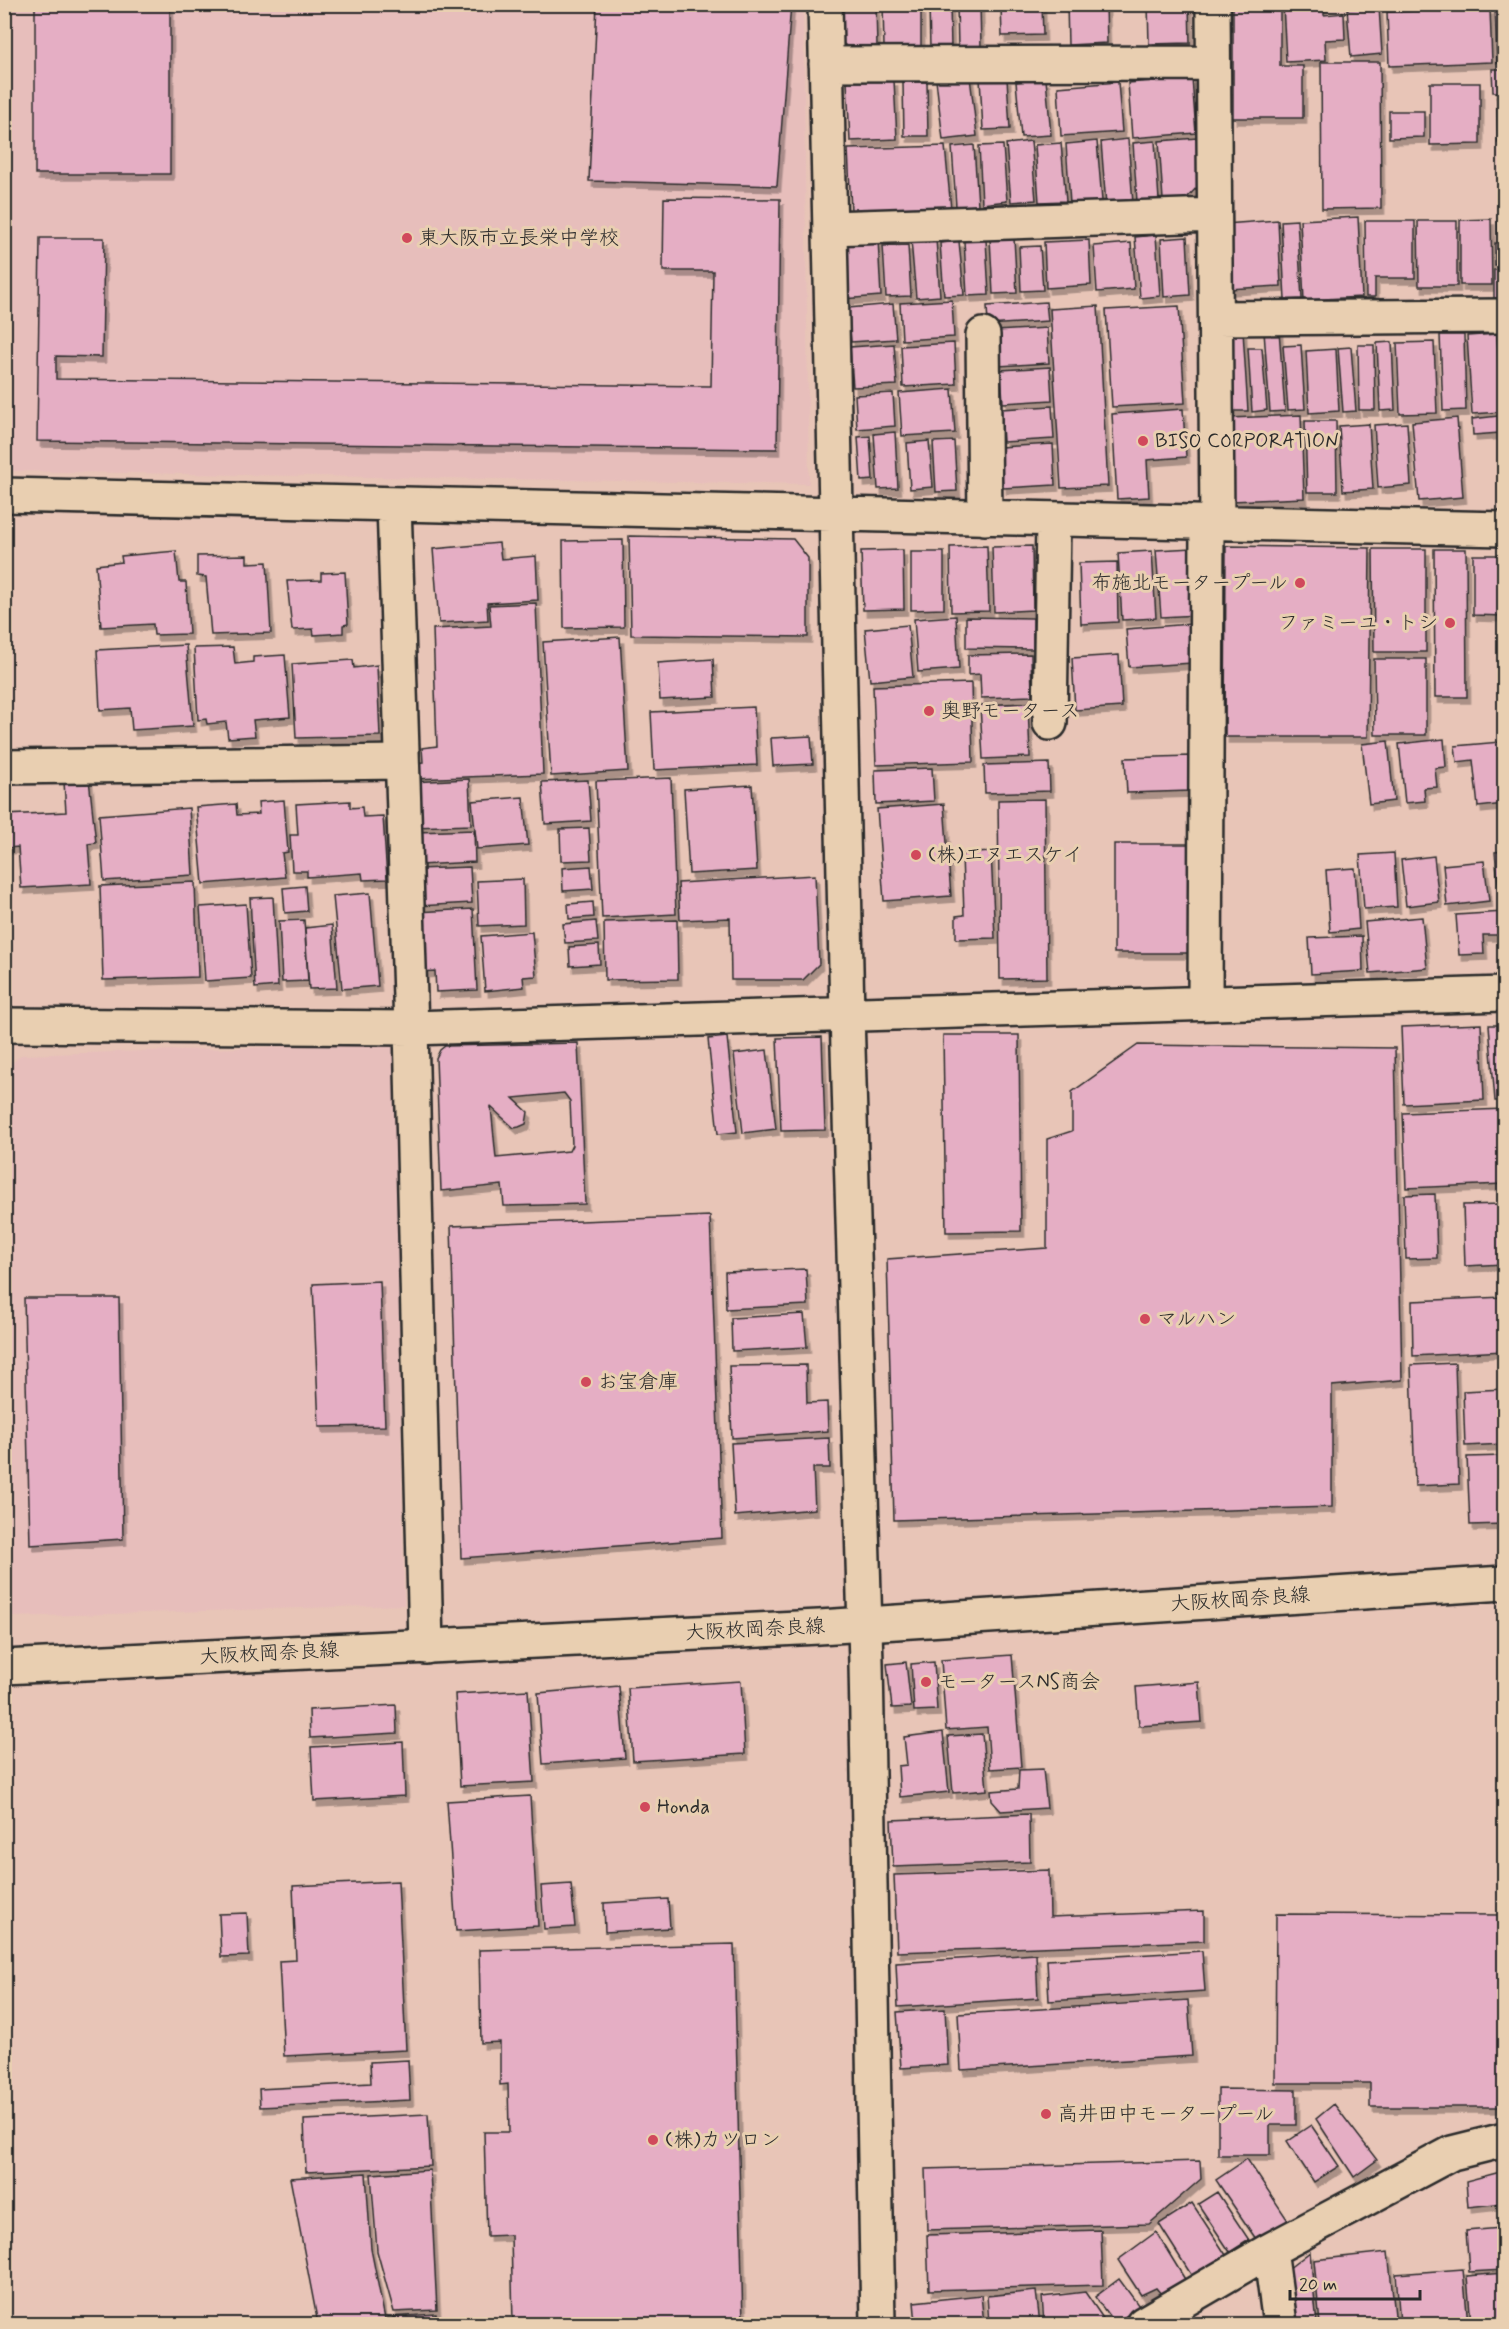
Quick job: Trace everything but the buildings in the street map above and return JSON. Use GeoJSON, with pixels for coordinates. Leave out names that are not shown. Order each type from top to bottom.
{"type":"FeatureCollection","features":[{"type":"Feature","properties":{"kind":"street"},"geometry":{"type":"LineString","coordinates":[[825,4],[847,1014],[865,1624],[878,2325]]}},
{"type":"Feature","properties":{"kind":"street"},"geometry":{"type":"LineString","coordinates":[[1205,1003],[1216,318],[1213,4]]}},
{"type":"Feature","properties":{"kind":"street"},"geometry":{"type":"LineString","coordinates":[[826,64],[1213,63]]}},
{"type":"Feature","properties":{"kind":"street"},"geometry":{"type":"LineString","coordinates":[[830,228],[1214,215]]}},
{"type":"Feature","properties":{"kind":"street"},"geometry":{"type":"LineString","coordinates":[[1216,318],[1504,316]]}},
{"type":"Feature","properties":{"kind":"street"},"geometry":{"type":"LineString","coordinates":[[983,334],[986,518]]}},
{"type":"Feature","properties":{"kind":"street"},"geometry":{"type":"LineString","coordinates":[[4,495],[1504,529]]}},
{"type":"Feature","properties":{"kind":"street"},"geometry":{"type":"LineString","coordinates":[[394,504],[411,1028],[426,1647]]}},
{"type":"Feature","properties":{"kind":"street"},"geometry":{"type":"LineString","coordinates":[[1050,723],[1053,520]]}},
{"type":"Feature","properties":{"kind":"street"},"geometry":{"type":"LineString","coordinates":[[4,767],[402,762]]}},
{"type":"Feature","properties":{"kind":"street"},"geometry":{"type":"LineString","coordinates":[[4,1025],[411,1028],[1504,994]]}},
{"type":"Feature","properties":{"kind":"street","name":"大阪枚岡奈良線"},"geometry":{"type":"LineString","coordinates":[[4,1667],[865,1624],[1504,1583]]}},
{"type":"Feature","properties":{"kind":"street"},"geometry":{"type":"LineString","coordinates":[[1143,2325],[1270,2250],[1452,2153],[1504,2140]]}},
{"type":"Feature","properties":{"kind":"street"},"geometry":{"type":"LineString","coordinates":[[1270,2250],[1280,2325]]}},
{"type":"Feature","properties":{"kind":"shaded area","name":"東大阪市立長栄中学校"},"geometry":{"type":"Polygon","coordinates":[[[9,5],[803,5],[809,484],[7,471],[9,5]]]}},
{"type":"Feature","properties":{"kind":"shaded area"},"geometry":{"type":"Polygon","coordinates":[[[395,1043],[404,1605],[12,1617],[5,1070],[21,1055],[395,1043]]]}},
{"type":"Feature","properties":{"kind":"place","name":"東大阪市立長栄中学校"},"geometry":{"type":"Point","coordinates":[407,238]}},
{"type":"Feature","properties":{"kind":"place","name":"BISO CORPORATION"},"geometry":{"type":"Point","coordinates":[1143,441]}},
{"type":"Feature","properties":{"kind":"place","name":"布施北モータープール"},"geometry":{"type":"Point","coordinates":[1300,583]}},
{"type":"Feature","properties":{"kind":"place","name":"ファミーユ・トシ"},"geometry":{"type":"Point","coordinates":[1450,623]}},
{"type":"Feature","properties":{"kind":"place","name":"奥野モータース"},"geometry":{"type":"Point","coordinates":[929,711]}},
{"type":"Feature","properties":{"kind":"place","name":"(株)エヌエスケイ"},"geometry":{"type":"Point","coordinates":[916,855]}},
{"type":"Feature","properties":{"kind":"place","name":"マルハン"},"geometry":{"type":"Point","coordinates":[1145,1319]}},
{"type":"Feature","properties":{"kind":"place","name":"お宝倉庫"},"geometry":{"type":"Point","coordinates":[586,1382]}},
{"type":"Feature","properties":{"kind":"place","name":"モータースNS商会"},"geometry":{"type":"Point","coordinates":[926,1682]}},
{"type":"Feature","properties":{"kind":"place","name":"Honda"},"geometry":{"type":"Point","coordinates":[645,1807]}},
{"type":"Feature","properties":{"kind":"place","name":"高井田中モータープール"},"geometry":{"type":"Point","coordinates":[1046,2114]}},
{"type":"Feature","properties":{"kind":"place","name":"(株)カツロン"},"geometry":{"type":"Point","coordinates":[653,2140]}}]}
